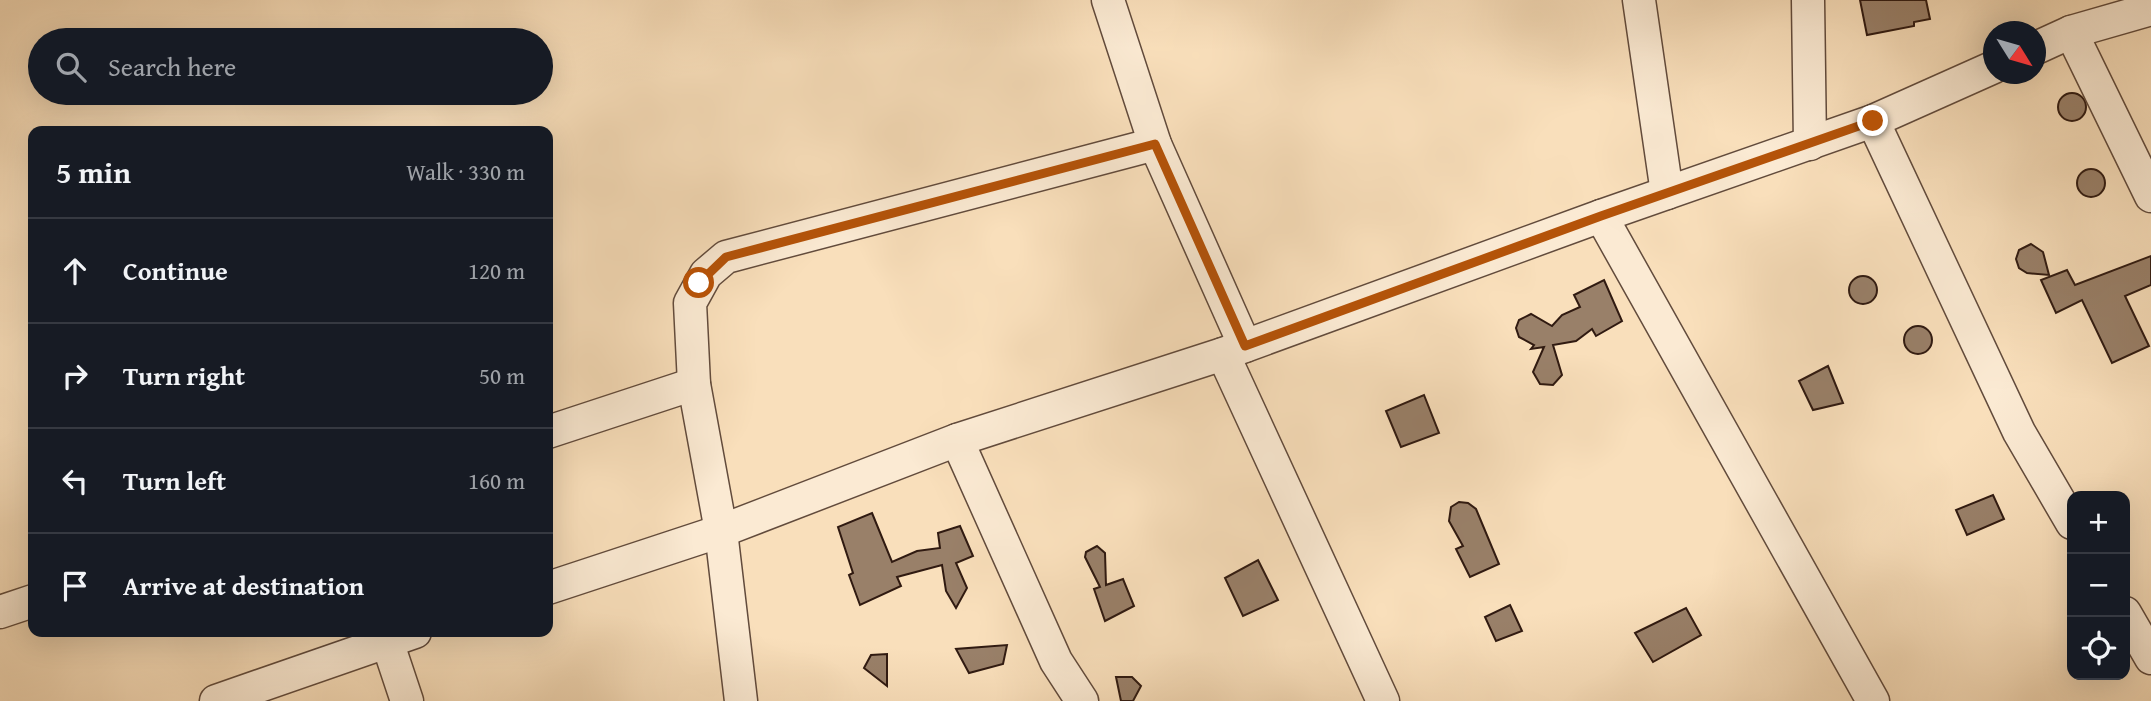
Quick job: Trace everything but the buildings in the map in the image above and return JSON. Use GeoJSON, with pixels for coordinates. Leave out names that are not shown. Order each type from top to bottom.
{"type":"FeatureCollection","features":[{"type":"Feature","properties":{"kind":"street"},"geometry":{"type":"LineString","coordinates":[[1108,0],[1155,144],[1234,350],[1383,701]]}},
{"type":"Feature","properties":{"kind":"street"},"geometry":{"type":"LineString","coordinates":[[1639,0],[1667,193]]}},
{"type":"Feature","properties":{"kind":"street"},"geometry":{"type":"LineString","coordinates":[[1808,0],[1810,144]]}},
{"type":"Feature","properties":{"kind":"street"},"geometry":{"type":"LineString","coordinates":[[2046,43],[2071,32],[2151,9]]}},
{"type":"Feature","properties":{"kind":"street"},"geometry":{"type":"LineString","coordinates":[[2071,32],[2151,196]]}},
{"type":"Feature","properties":{"kind":"street"},"geometry":{"type":"LineString","coordinates":[[553,586],[721,531],[957,440],[1234,350],[1601,216],[1810,144],[1873,121],[1983,72]]}},
{"type":"Feature","properties":{"kind":"street"},"geometry":{"type":"LineString","coordinates":[[1873,121],[2019,432],[2067,514]]}},
{"type":"Feature","properties":{"kind":"street"},"geometry":{"type":"LineString","coordinates":[[741,701],[721,531],[694,384],[690,303],[706,274],[726,257],[1155,144]]}},
{"type":"Feature","properties":{"kind":"street"},"geometry":{"type":"LineString","coordinates":[[1601,216],[1873,701]]}},
{"type":"Feature","properties":{"kind":"street"},"geometry":{"type":"LineString","coordinates":[[553,430],[694,384]]}},
{"type":"Feature","properties":{"kind":"street"},"geometry":{"type":"LineString","coordinates":[[957,440],[1056,661],[1082,701]]}},
{"type":"Feature","properties":{"kind":"street"},"geometry":{"type":"LineString","coordinates":[[0,612],[28,603]]}},
{"type":"Feature","properties":{"kind":"street"},"geometry":{"type":"LineString","coordinates":[[2127,617],[2151,658]]}},
{"type":"Feature","properties":{"kind":"street"},"geometry":{"type":"LineString","coordinates":[[216,701],[262,693],[399,637]]}},
{"type":"Feature","properties":{"kind":"street"},"geometry":{"type":"LineString","coordinates":[[401,637],[407,701]]}},
{"type":"Feature","properties":{"kind":"route"},"geometry":{"type":"LineString","coordinates":[[699,283],[726,257],[1155,144],[1245,346],[1601,216],[1873,121]]}}]}
